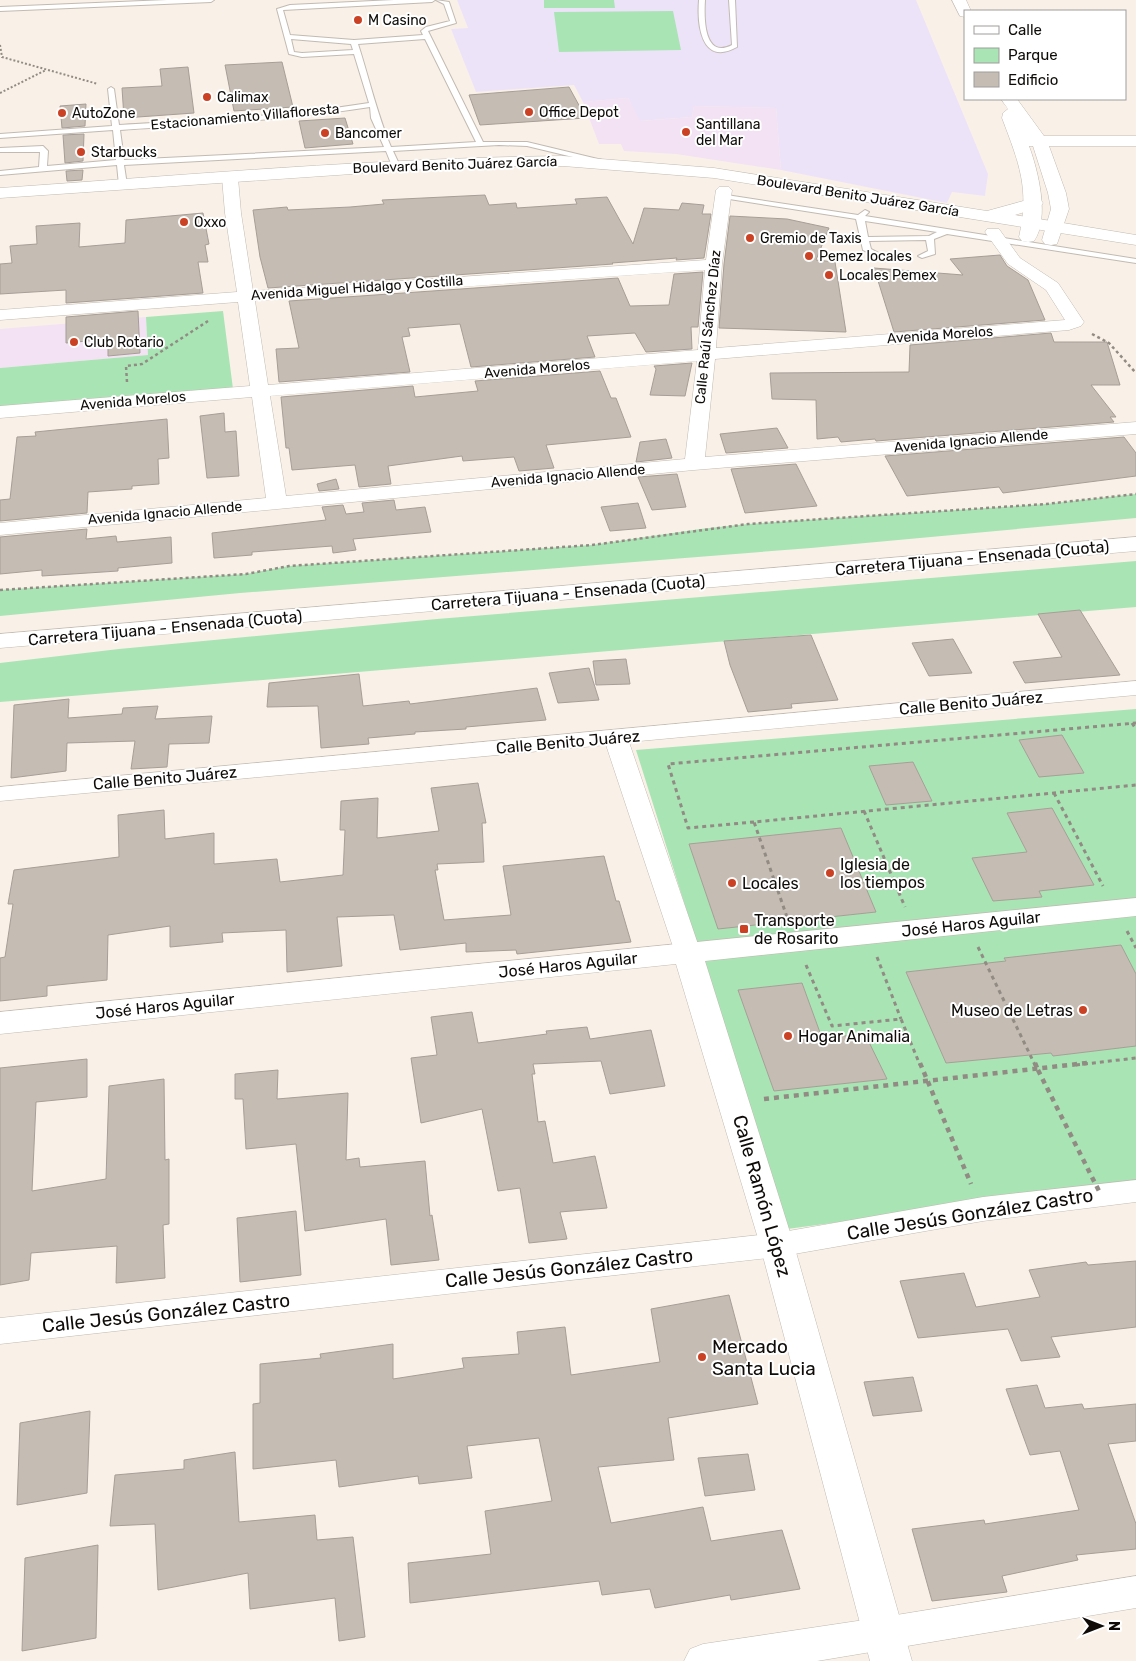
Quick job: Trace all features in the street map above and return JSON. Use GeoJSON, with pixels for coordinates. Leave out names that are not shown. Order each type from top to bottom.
{"type":"FeatureCollection","features":[{"type":"Feature","properties":{"kind":"main road"},"geometry":{"type":"LineString","coordinates":[[1011,101],[1010,118],[1031,174],[1034,203],[1030,231],[1136,240]]}},
{"type":"Feature","properties":{"kind":"main road"},"geometry":{"type":"LineString","coordinates":[[1011,101],[1025,118],[1041,147],[1060,209],[1053,234]]}},
{"type":"Feature","properties":{"kind":"main road"},"geometry":{"type":"LineString","coordinates":[[1021,147],[1136,142]]}},
{"type":"Feature","properties":{"kind":"main road"},"geometry":{"type":"LineString","coordinates":[[1041,147],[1136,154]]}},
{"type":"Feature","properties":{"kind":"main road","name":"Boulevard Benito Juárez García"},"geometry":{"type":"LineString","coordinates":[[0,209],[124,193],[229,173],[527,161],[606,164],[731,175],[983,216],[1030,231]]}},
{"type":"Feature","properties":{"kind":"main road","name":"Boulevard Benito Juárez García"},"geometry":{"type":"LineString","coordinates":[[229,173],[252,193]]}},
{"type":"Feature","properties":{"kind":"main road","name":"Boulevard Benito Juárez García"},"geometry":{"type":"LineString","coordinates":[[213,195],[229,173]]}},
{"type":"Feature","properties":{"kind":"main road","name":"Boulevard Benito Juárez García"},"geometry":{"type":"LineString","coordinates":[[418,181],[472,178],[576,177],[671,183],[995,235],[1030,231]]}},
{"type":"Feature","properties":{"kind":"main road","name":"Boulevard Benito Juárez García"},"geometry":{"type":"LineString","coordinates":[[0,194],[124,193]]}},
{"type":"Feature","properties":{"kind":"main road"},"geometry":{"type":"LineString","coordinates":[[983,216],[1005,213],[1034,203]]}},
{"type":"Feature","properties":{"kind":"main road"},"geometry":{"type":"LineString","coordinates":[[1060,209],[1114,237]]}},
{"type":"Feature","properties":{"kind":"main road"},"geometry":{"type":"LineString","coordinates":[[1053,234],[1136,254]]}},
{"type":"Feature","properties":{"kind":"main road","name":"Carretera Tijuana - Ensenada (Cuota)"},"geometry":{"type":"LineString","coordinates":[[0,624],[1136,528]]}},
{"type":"Feature","properties":{"kind":"main road","name":"Carretera Tijuana - Ensenada (Cuota)"},"geometry":{"type":"LineString","coordinates":[[0,641],[1136,544]]}},
{"type":"Feature","properties":{"kind":"main road","name":"José Haros Aguilar"},"geometry":{"type":"LineString","coordinates":[[0,1023],[1126,908]]}},
{"type":"Feature","properties":{"kind":"main road","name":"Calle Ramón López"},"geometry":{"type":"LineString","coordinates":[[688,954],[777,1245],[887,1648]]}},
{"type":"Feature","properties":{"kind":"street"},"geometry":{"type":"LineString","coordinates":[[229,173],[233,213],[277,503]]}},
{"type":"Feature","properties":{"kind":"street","name":"Calle Raúl Sánchez Díaz"},"geometry":{"type":"LineString","coordinates":[[694,464],[707,355],[714,264],[724,193]]}},
{"type":"Feature","properties":{"kind":"street"},"geometry":{"type":"LineString","coordinates":[[995,235],[1021,268],[1052,287],[1074,321],[1073,324]]}},
{"type":"Feature","properties":{"kind":"street","name":"Avenida Miguel Hidalgo y Costilla"},"geometry":{"type":"LineString","coordinates":[[0,315],[714,264]]}},
{"type":"Feature","properties":{"kind":"street","name":"Avenida Morelos"},"geometry":{"type":"LineString","coordinates":[[0,412],[1073,324]]}},
{"type":"Feature","properties":{"kind":"street","name":"Avenida Ignacio Allende"},"geometry":{"type":"LineString","coordinates":[[0,529],[694,464],[1136,428]]}},
{"type":"Feature","properties":{"kind":"street","name":"Calle Benito Juárez"},"geometry":{"type":"LineString","coordinates":[[0,794],[1136,688]]}},
{"type":"Feature","properties":{"kind":"street","name":"Calle Ramón López"},"geometry":{"type":"LineString","coordinates":[[615,737],[688,954]]}},
{"type":"Feature","properties":{"kind":"street","name":"Calle Jesús González Castro"},"geometry":{"type":"LineString","coordinates":[[0,1331],[777,1245],[983,1209],[1136,1190]]}},
{"type":"Feature","properties":{"kind":"street"},"geometry":{"type":"LineString","coordinates":[[703,1661],[887,1648],[1136,1592]]}},
{"type":"Feature","properties":{"kind":"lane"},"geometry":{"type":"LineString","coordinates":[[0,8],[211,0]]}},
{"type":"Feature","properties":{"kind":"lane"},"geometry":{"type":"LineString","coordinates":[[357,52],[294,54],[290,52],[288,37],[280,11],[286,7],[432,0]]}},
{"type":"Feature","properties":{"kind":"lane"},"geometry":{"type":"LineString","coordinates":[[439,0],[447,3],[454,22],[424,31],[481,144]]}},
{"type":"Feature","properties":{"kind":"lane"},"geometry":{"type":"LineString","coordinates":[[702,0],[703,37],[715,49],[722,50],[735,46],[732,0]]}},
{"type":"Feature","properties":{"kind":"lane"},"geometry":{"type":"LineString","coordinates":[[288,37],[354,42],[427,37]]}},
{"type":"Feature","properties":{"kind":"lane"},"geometry":{"type":"LineString","coordinates":[[354,42],[373,104],[375,118],[396,166]]}},
{"type":"Feature","properties":{"kind":"lane"},"geometry":{"type":"LineString","coordinates":[[111,89],[124,193]]}},
{"type":"Feature","properties":{"kind":"lane","name":"Estacionamiento Villafloresta"},"geometry":{"type":"LineString","coordinates":[[0,136],[323,112],[373,104]]}},
{"type":"Feature","properties":{"kind":"lane"},"geometry":{"type":"LineString","coordinates":[[0,173],[120,163],[229,173],[277,154],[481,144],[527,144],[606,164]]}},
{"type":"Feature","properties":{"kind":"lane"},"geometry":{"type":"LineString","coordinates":[[0,150],[40,148],[44,151],[43,169]]}},
{"type":"Feature","properties":{"kind":"lane"},"geometry":{"type":"LineString","coordinates":[[863,215],[864,239],[868,250],[878,255]]}},
{"type":"Feature","properties":{"kind":"lane"},"geometry":{"type":"LineString","coordinates":[[864,239],[930,238],[952,228]]}},
{"type":"Feature","properties":{"kind":"lane"},"geometry":{"type":"LineString","coordinates":[[995,235],[1136,261]]}},
{"type":"Feature","properties":{"kind":"lane"},"geometry":{"type":"LineString","coordinates":[[922,256],[932,252],[930,238]]}},
{"type":"Feature","properties":{"kind":"path"},"geometry":{"type":"LineString","coordinates":[[0,45],[2,57],[111,89]]}},
{"type":"Feature","properties":{"kind":"path"},"geometry":{"type":"LineString","coordinates":[[0,94],[47,70]]}},
{"type":"Feature","properties":{"kind":"path"},"geometry":{"type":"LineString","coordinates":[[127,402],[126,366],[142,364],[223,311],[224,298]]}},
{"type":"Feature","properties":{"kind":"path"},"geometry":{"type":"LineString","coordinates":[[1073,324],[1109,342],[1136,373]]}},
{"type":"Feature","properties":{"kind":"path"},"geometry":{"type":"LineString","coordinates":[[0,590],[246,574],[289,566],[592,545],[748,524],[1046,504],[1136,494]]}},
{"type":"Feature","properties":{"kind":"path"},"geometry":{"type":"LineString","coordinates":[[1136,729],[1135,723],[668,764],[688,828],[1136,785]]}},
{"type":"Feature","properties":{"kind":"path"},"geometry":{"type":"LineString","coordinates":[[1054,793],[1126,908]]}},
{"type":"Feature","properties":{"kind":"path"},"geometry":{"type":"LineString","coordinates":[[864,811],[915,930]]}},
{"type":"Feature","properties":{"kind":"path"},"geometry":{"type":"LineString","coordinates":[[754,822],[796,941],[832,1026],[901,1020]]}},
{"type":"Feature","properties":{"kind":"path"},"geometry":{"type":"LineString","coordinates":[[967,923],[1101,1195]]}},
{"type":"Feature","properties":{"kind":"path"},"geometry":{"type":"LineString","coordinates":[[868,934],[901,1020],[983,1209]]}},
{"type":"Feature","properties":{"kind":"path"},"geometry":{"type":"LineString","coordinates":[[734,1102],[1136,1058]]}},
{"type":"Feature","properties":{"kind":"shaded area"},"geometry":{"type":"Polygon","coordinates":[[[457,0],[916,0],[988,174],[985,196],[952,192],[947,203],[781,170],[776,108],[694,106],[692,117],[639,121],[628,98],[583,102],[574,85],[476,92],[451,29],[468,28],[457,0]]]}},
{"type":"Feature","properties":{"kind":"shaded area","name":"Santillana del Mar"},"geometry":{"type":"Polygon","coordinates":[[[628,98],[640,121],[692,117],[694,106],[776,108],[781,170],[676,154],[624,151],[621,144],[599,144],[583,102],[628,98]]]}},
{"type":"Feature","properties":{"kind":"shaded area","name":"Club Rotario"},"geometry":{"type":"Polygon","coordinates":[[[146,317],[148,355],[0,368],[0,329],[146,317]]]}},
{"type":"Feature","properties":{"kind":"green space"},"geometry":{"type":"Polygon","coordinates":[[[544,0],[614,0],[615,8],[544,8],[544,0]]]}},
{"type":"Feature","properties":{"kind":"green space"},"geometry":{"type":"Polygon","coordinates":[[[673,11],[681,50],[559,52],[554,12],[673,11]]]}},
{"type":"Feature","properties":{"kind":"green space"},"geometry":{"type":"Polygon","coordinates":[[[223,311],[233,389],[0,407],[0,368],[148,355],[146,317],[223,311]]]}},
{"type":"Feature","properties":{"kind":"green space"},"geometry":{"type":"Polygon","coordinates":[[[1136,494],[1136,518],[811,548],[240,593],[0,616],[0,590],[246,574],[289,566],[592,545],[748,524],[1046,504],[1136,494]]]}},
{"type":"Feature","properties":{"kind":"green space"},"geometry":{"type":"Polygon","coordinates":[[[1136,561],[1136,607],[0,702],[0,663],[119,649],[437,619],[1136,561]]]}},
{"type":"Feature","properties":{"kind":"green space"},"geometry":{"type":"Polygon","coordinates":[[[1136,709],[1136,1183],[787,1229],[636,750],[1136,709]]]}},
{"type":"Feature","properties":{"kind":"building"},"geometry":{"type":"Polygon","coordinates":[[[282,62],[293,107],[234,111],[225,65],[282,62]]]}},
{"type":"Feature","properties":{"kind":"building"},"geometry":{"type":"Polygon","coordinates":[[[188,67],[194,113],[124,118],[122,88],[162,86],[160,69],[188,67]]]}},
{"type":"Feature","properties":{"kind":"building","name":"Office Depot"},"geometry":{"type":"Polygon","coordinates":[[[569,87],[586,118],[480,125],[469,95],[569,87]]]}},
{"type":"Feature","properties":{"kind":"building"},"geometry":{"type":"Polygon","coordinates":[[[86,104],[85,126],[62,128],[60,106],[86,104]]]}},
{"type":"Feature","properties":{"kind":"building","name":"Bancomer"},"geometry":{"type":"Polygon","coordinates":[[[345,118],[353,144],[305,148],[299,121],[345,118]]]}},
{"type":"Feature","properties":{"kind":"building"},"geometry":{"type":"Polygon","coordinates":[[[84,134],[83,161],[65,163],[63,135],[84,134]]]}},
{"type":"Feature","properties":{"kind":"building"},"geometry":{"type":"Polygon","coordinates":[[[83,170],[82,180],[67,181],[66,171],[83,170]]]}},
{"type":"Feature","properties":{"kind":"building"},"geometry":{"type":"Polygon","coordinates":[[[485,195],[489,205],[516,203],[517,208],[577,204],[575,199],[607,197],[633,244],[644,208],[679,210],[682,203],[704,205],[702,214],[711,214],[704,258],[676,260],[677,258],[268,288],[260,257],[253,210],[287,207],[288,210],[350,207],[384,204],[382,200],[485,195]]]}},
{"type":"Feature","properties":{"kind":"building"},"geometry":{"type":"Polygon","coordinates":[[[203,213],[209,244],[205,245],[208,262],[198,262],[203,293],[66,303],[66,290],[0,294],[0,264],[12,263],[10,246],[37,244],[36,226],[80,223],[79,247],[125,243],[126,220],[203,213]]]}},
{"type":"Feature","properties":{"kind":"building"},"geometry":{"type":"Polygon","coordinates":[[[730,216],[787,219],[829,228],[816,260],[835,262],[846,332],[719,328],[730,216]]]}},
{"type":"Feature","properties":{"kind":"building"},"geometry":{"type":"Polygon","coordinates":[[[1000,255],[1007,266],[1028,280],[1045,320],[894,332],[874,268],[963,275],[950,259],[1000,255]]]}},
{"type":"Feature","properties":{"kind":"building"},"geometry":{"type":"Polygon","coordinates":[[[703,272],[698,327],[691,327],[692,349],[646,352],[635,333],[587,336],[595,357],[471,367],[460,324],[408,328],[410,336],[402,337],[410,372],[279,382],[276,349],[299,348],[289,301],[618,278],[630,306],[669,305],[674,274],[703,272]]]}},
{"type":"Feature","properties":{"kind":"building"},"geometry":{"type":"Polygon","coordinates":[[[138,311],[140,353],[108,356],[108,339],[66,343],[66,317],[138,311]]]}},
{"type":"Feature","properties":{"kind":"building"},"geometry":{"type":"Polygon","coordinates":[[[1051,333],[1054,342],[1107,342],[1120,385],[1091,385],[1116,417],[1110,417],[1114,422],[876,441],[875,439],[841,442],[838,437],[817,439],[816,400],[772,399],[770,373],[909,372],[910,345],[1051,333]]]}},
{"type":"Feature","properties":{"kind":"building"},"geometry":{"type":"Polygon","coordinates":[[[692,363],[685,396],[650,395],[656,369],[654,366],[692,363]]]}},
{"type":"Feature","properties":{"kind":"building"},"geometry":{"type":"Polygon","coordinates":[[[600,371],[611,398],[616,398],[631,437],[546,445],[554,468],[519,471],[514,457],[463,461],[462,456],[388,466],[391,484],[359,487],[355,465],[292,470],[289,448],[286,448],[281,397],[413,386],[415,397],[478,391],[475,381],[600,371]]]}},
{"type":"Feature","properties":{"kind":"building"},"geometry":{"type":"Polygon","coordinates":[[[224,413],[225,432],[236,431],[239,476],[207,478],[200,416],[224,413]]]}},
{"type":"Feature","properties":{"kind":"building"},"geometry":{"type":"Polygon","coordinates":[[[167,419],[169,458],[158,459],[159,484],[132,486],[132,489],[88,492],[87,513],[0,521],[0,500],[10,499],[17,437],[36,436],[35,432],[167,419]]]}},
{"type":"Feature","properties":{"kind":"building"},"geometry":{"type":"Polygon","coordinates":[[[777,428],[788,448],[726,453],[720,434],[777,428]]]}},
{"type":"Feature","properties":{"kind":"building"},"geometry":{"type":"Polygon","coordinates":[[[1124,437],[1136,453],[1136,476],[1003,493],[999,487],[907,496],[885,456],[1124,437]]]}},
{"type":"Feature","properties":{"kind":"building"},"geometry":{"type":"Polygon","coordinates":[[[666,439],[672,458],[636,462],[640,442],[666,439]]]}},
{"type":"Feature","properties":{"kind":"building"},"geometry":{"type":"Polygon","coordinates":[[[796,464],[817,506],[745,513],[731,469],[796,464]]]}},
{"type":"Feature","properties":{"kind":"building"},"geometry":{"type":"Polygon","coordinates":[[[677,474],[686,507],[652,510],[638,477],[677,474]]]}},
{"type":"Feature","properties":{"kind":"building"},"geometry":{"type":"Polygon","coordinates":[[[336,479],[339,489],[319,491],[317,484],[336,479]]]}},
{"type":"Feature","properties":{"kind":"building"},"geometry":{"type":"Polygon","coordinates":[[[394,500],[396,510],[425,507],[431,532],[353,539],[356,550],[333,553],[332,546],[252,552],[252,555],[214,558],[212,533],[326,520],[322,507],[343,505],[346,514],[364,512],[362,503],[394,500]]]}},
{"type":"Feature","properties":{"kind":"building"},"geometry":{"type":"Polygon","coordinates":[[[638,503],[646,528],[610,531],[601,507],[638,503]]]}},
{"type":"Feature","properties":{"kind":"building"},"geometry":{"type":"Polygon","coordinates":[[[87,529],[86,539],[116,536],[117,542],[171,537],[172,563],[118,568],[118,571],[42,576],[42,570],[0,574],[0,537],[87,529]]]}},
{"type":"Feature","properties":{"kind":"building"},"geometry":{"type":"Polygon","coordinates":[[[1080,610],[1120,675],[1025,683],[1013,662],[1062,657],[1038,614],[1080,610]]]}},
{"type":"Feature","properties":{"kind":"building"},"geometry":{"type":"Polygon","coordinates":[[[811,635],[838,700],[791,704],[792,708],[748,712],[730,665],[724,641],[811,635]]]}},
{"type":"Feature","properties":{"kind":"building"},"geometry":{"type":"Polygon","coordinates":[[[953,639],[972,673],[929,676],[912,643],[953,639]]]}},
{"type":"Feature","properties":{"kind":"building"},"geometry":{"type":"Polygon","coordinates":[[[626,659],[630,684],[596,685],[593,661],[626,659]]]}},
{"type":"Feature","properties":{"kind":"building"},"geometry":{"type":"Polygon","coordinates":[[[589,668],[599,700],[558,703],[549,673],[589,668]]]}},
{"type":"Feature","properties":{"kind":"building"},"geometry":{"type":"Polygon","coordinates":[[[359,674],[363,706],[409,701],[410,704],[537,688],[546,720],[466,727],[466,729],[415,732],[415,734],[368,738],[369,744],[321,748],[318,706],[267,707],[269,683],[359,674]]]}},
{"type":"Feature","properties":{"kind":"building"},"geometry":{"type":"Polygon","coordinates":[[[69,699],[68,718],[122,714],[123,708],[158,706],[155,719],[212,716],[209,743],[169,744],[167,767],[131,769],[135,741],[67,743],[66,771],[11,778],[14,705],[69,699]]]}},
{"type":"Feature","properties":{"kind":"building"},"geometry":{"type":"Polygon","coordinates":[[[1062,735],[1084,773],[1039,777],[1019,740],[1062,735]]]}},
{"type":"Feature","properties":{"kind":"building"},"geometry":{"type":"Polygon","coordinates":[[[913,762],[932,801],[886,805],[869,766],[913,762]]]}},
{"type":"Feature","properties":{"kind":"building"},"geometry":{"type":"Polygon","coordinates":[[[478,783],[486,823],[482,823],[484,862],[437,864],[438,870],[435,870],[444,920],[511,915],[503,866],[604,856],[616,901],[619,901],[631,942],[517,954],[516,950],[466,952],[466,943],[400,950],[394,915],[337,917],[342,966],[287,972],[286,930],[222,933],[223,942],[170,947],[170,926],[108,935],[107,980],[47,986],[47,996],[0,1001],[0,958],[5,957],[13,904],[8,904],[14,870],[119,857],[118,815],[164,810],[165,839],[214,833],[214,864],[277,859],[280,882],[343,875],[345,830],[340,830],[341,801],[378,798],[377,838],[439,831],[431,788],[478,783]]]}},
{"type":"Feature","properties":{"kind":"building"},"geometry":{"type":"Polygon","coordinates":[[[1052,808],[1094,885],[1039,891],[1042,897],[993,901],[972,858],[1027,852],[1007,813],[1052,808]]]}},
{"type":"Feature","properties":{"kind":"building"},"geometry":{"type":"Polygon","coordinates":[[[841,828],[876,912],[718,929],[689,844],[841,828]]]}},
{"type":"Feature","properties":{"kind":"building"},"geometry":{"type":"Polygon","coordinates":[[[1121,945],[1136,974],[1136,1046],[1053,1056],[1051,1053],[946,1063],[906,972],[1006,961],[1004,958],[1121,945]]]}},
{"type":"Feature","properties":{"kind":"building","name":"Hogar Animalia"},"geometry":{"type":"Polygon","coordinates":[[[802,983],[822,1038],[865,1034],[887,1079],[774,1091],[738,990],[802,983]]]}},
{"type":"Feature","properties":{"kind":"building"},"geometry":{"type":"Polygon","coordinates":[[[472,1012],[478,1043],[547,1034],[546,1031],[587,1027],[590,1039],[651,1030],[665,1086],[610,1094],[601,1061],[533,1064],[535,1074],[532,1074],[538,1122],[545,1121],[553,1163],[595,1156],[607,1208],[560,1212],[567,1239],[529,1243],[520,1188],[498,1191],[482,1109],[421,1123],[411,1058],[437,1055],[431,1017],[472,1012]]]}},
{"type":"Feature","properties":{"kind":"building"},"geometry":{"type":"Polygon","coordinates":[[[87,1059],[87,1097],[36,1102],[32,1191],[106,1179],[109,1086],[164,1079],[165,1160],[169,1159],[169,1224],[163,1225],[165,1278],[116,1283],[117,1246],[31,1253],[29,1280],[0,1285],[0,1068],[87,1059]]]}},
{"type":"Feature","properties":{"kind":"building"},"geometry":{"type":"Polygon","coordinates":[[[278,1070],[277,1099],[348,1093],[346,1160],[359,1158],[360,1167],[425,1161],[430,1216],[432,1215],[439,1260],[391,1265],[386,1219],[305,1231],[296,1144],[246,1149],[243,1099],[235,1099],[235,1074],[278,1070]]]}},
{"type":"Feature","properties":{"kind":"building"},"geometry":{"type":"Polygon","coordinates":[[[296,1211],[301,1275],[240,1282],[237,1218],[296,1211]]]}},
{"type":"Feature","properties":{"kind":"building"},"geometry":{"type":"Polygon","coordinates":[[[1136,1261],[1136,1327],[1051,1337],[1060,1357],[1021,1361],[1008,1329],[918,1338],[900,1281],[964,1273],[976,1307],[1040,1297],[1029,1270],[1086,1262],[1088,1265],[1136,1261]]]}},
{"type":"Feature","properties":{"kind":"building"},"geometry":{"type":"Polygon","coordinates":[[[729,1295],[758,1404],[668,1418],[674,1460],[598,1467],[611,1523],[703,1507],[711,1541],[782,1530],[800,1589],[731,1600],[730,1595],[655,1608],[650,1589],[602,1595],[599,1581],[410,1603],[408,1563],[491,1554],[485,1511],[552,1501],[539,1438],[467,1446],[472,1478],[419,1484],[418,1476],[339,1487],[336,1460],[253,1469],[253,1404],[260,1403],[260,1364],[321,1358],[320,1354],[393,1344],[393,1379],[464,1368],[462,1358],[519,1354],[517,1332],[565,1327],[571,1375],[660,1362],[651,1309],[729,1295]]]}},
{"type":"Feature","properties":{"kind":"building"},"geometry":{"type":"Polygon","coordinates":[[[913,1377],[922,1411],[873,1416],[864,1382],[913,1377]]]}},
{"type":"Feature","properties":{"kind":"building"},"geometry":{"type":"Polygon","coordinates":[[[1037,1385],[1045,1408],[1082,1404],[1084,1409],[1136,1404],[1136,1441],[1108,1444],[1136,1524],[1136,1549],[1076,1555],[1078,1560],[1002,1576],[1007,1592],[932,1601],[912,1529],[984,1520],[985,1524],[1079,1510],[1060,1451],[1030,1455],[1006,1389],[1037,1385]]]}},
{"type":"Feature","properties":{"kind":"building"},"geometry":{"type":"Polygon","coordinates":[[[90,1411],[87,1493],[17,1505],[20,1423],[90,1411]]]}},
{"type":"Feature","properties":{"kind":"building"},"geometry":{"type":"Polygon","coordinates":[[[235,1452],[239,1522],[315,1515],[317,1540],[353,1537],[365,1637],[339,1641],[335,1598],[250,1609],[248,1573],[158,1590],[155,1524],[110,1526],[115,1475],[184,1469],[184,1460],[235,1452]]]}},
{"type":"Feature","properties":{"kind":"building"},"geometry":{"type":"Polygon","coordinates":[[[748,1454],[755,1490],[705,1496],[698,1458],[748,1454]]]}},
{"type":"Feature","properties":{"kind":"building"},"geometry":{"type":"Polygon","coordinates":[[[98,1545],[96,1638],[22,1651],[25,1558],[98,1545]]]}},
{"type":"Feature","properties":{"kind":"place","name":"M Casino"},"geometry":{"type":"Point","coordinates":[358,20]}},
{"type":"Feature","properties":{"kind":"place","name":"Calimax"},"geometry":{"type":"Point","coordinates":[207,97]}},
{"type":"Feature","properties":{"kind":"place","name":"Office Depot"},"geometry":{"type":"Point","coordinates":[529,112]}},
{"type":"Feature","properties":{"kind":"place","name":"AutoZone"},"geometry":{"type":"Point","coordinates":[62,113]}},
{"type":"Feature","properties":{"kind":"place","name":"Santillana del Mar"},"geometry":{"type":"Point","coordinates":[686,132]}},
{"type":"Feature","properties":{"kind":"place","name":"Bancomer"},"geometry":{"type":"Point","coordinates":[325,133]}},
{"type":"Feature","properties":{"kind":"place","name":"Starbucks"},"geometry":{"type":"Point","coordinates":[81,152]}},
{"type":"Feature","properties":{"kind":"place","name":"Oxxo"},"geometry":{"type":"Point","coordinates":[184,222]}},
{"type":"Feature","properties":{"kind":"place","name":"Gremio de Taxis"},"geometry":{"type":"Point","coordinates":[750,238]}},
{"type":"Feature","properties":{"kind":"place","name":"Pemez locales"},"geometry":{"type":"Point","coordinates":[809,256]}},
{"type":"Feature","properties":{"kind":"place","name":"Locales Pemex"},"geometry":{"type":"Point","coordinates":[829,275]}},
{"type":"Feature","properties":{"kind":"place","name":"Club Rotario"},"geometry":{"type":"Point","coordinates":[74,342]}},
{"type":"Feature","properties":{"kind":"place","name":"Iglesia de los tiempos"},"geometry":{"type":"Point","coordinates":[830,873]}},
{"type":"Feature","properties":{"kind":"place","name":"Locales"},"geometry":{"type":"Point","coordinates":[732,883]}},
{"type":"Feature","properties":{"kind":"place","name":"Transporte de Rosarito"},"geometry":{"type":"Point","coordinates":[744,929]}},
{"type":"Feature","properties":{"kind":"place","name":"Museo de Letras"},"geometry":{"type":"Point","coordinates":[1083,1010]}},
{"type":"Feature","properties":{"kind":"place","name":"Hogar Animalia"},"geometry":{"type":"Point","coordinates":[788,1036]}},
{"type":"Feature","properties":{"kind":"place","name":"Mercado Santa Lucia"},"geometry":{"type":"Point","coordinates":[702,1357]}}]}
